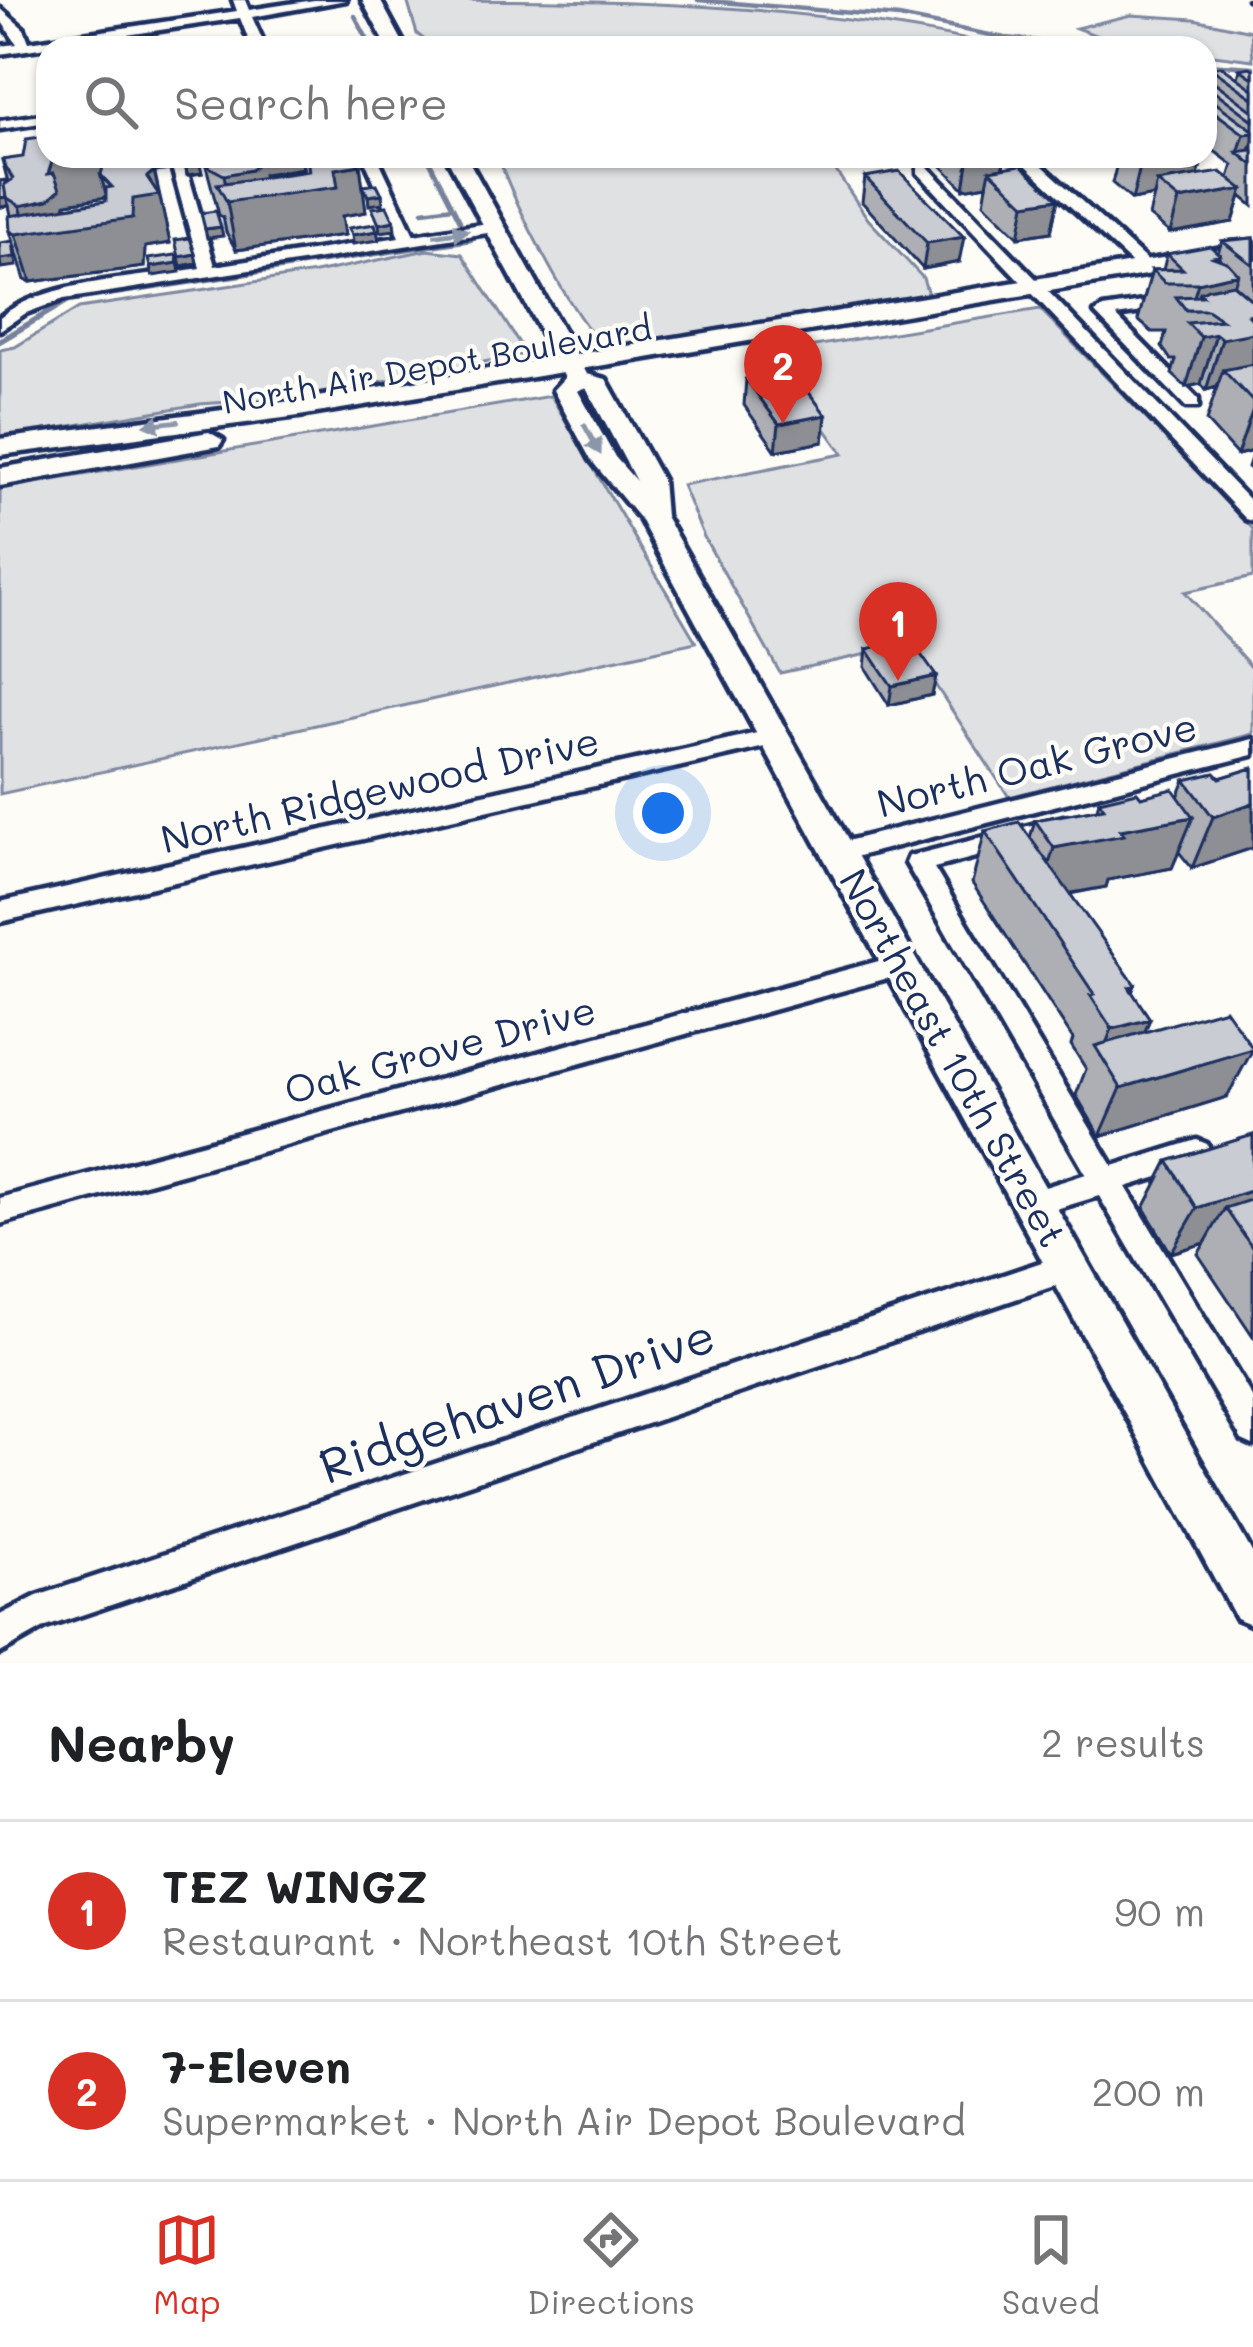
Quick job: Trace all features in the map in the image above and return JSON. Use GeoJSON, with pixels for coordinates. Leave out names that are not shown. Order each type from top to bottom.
{"type":"FeatureCollection","features":[{"type":"Feature","properties":{"kind":"main road"},"geometry":{"type":"LineString","coordinates":[[372,3],[390,36]]}},
{"type":"Feature","properties":{"kind":"main road","name":"Northeast 10th Street"},"geometry":{"type":"LineString","coordinates":[[462,168],[573,370],[565,390],[604,460],[652,516],[1250,1589]]}},
{"type":"Feature","properties":{"kind":"main road","name":"North Air Depot Boulevard"},"geometry":{"type":"LineString","coordinates":[[0,477],[85,447],[299,408],[794,339],[885,315],[1253,250]]}},
{"type":"Feature","properties":{"kind":"main road","name":"North Air Depot Boulevard"},"geometry":{"type":"LineString","coordinates":[[0,447],[85,447]]}},
{"type":"Feature","properties":{"kind":"street"},"geometry":{"type":"LineString","coordinates":[[239,0],[254,36]]}},
{"type":"Feature","properties":{"kind":"street"},"geometry":{"type":"LineString","coordinates":[[109,36],[340,0]]}},
{"type":"Feature","properties":{"kind":"street"},"geometry":{"type":"LineString","coordinates":[[289,11],[372,3]]}},
{"type":"Feature","properties":{"kind":"street"},"geometry":{"type":"LineString","coordinates":[[0,12],[19,32],[25,47]]}},
{"type":"Feature","properties":{"kind":"street"},"geometry":{"type":"LineString","coordinates":[[0,50],[36,46]]}},
{"type":"Feature","properties":{"kind":"street"},"geometry":{"type":"LineString","coordinates":[[0,125],[36,120]]}},
{"type":"Feature","properties":{"kind":"street"},"geometry":{"type":"LineString","coordinates":[[179,168],[209,272]]}},
{"type":"Feature","properties":{"kind":"street"},"geometry":{"type":"LineString","coordinates":[[375,168],[408,240]]}},
{"type":"Feature","properties":{"kind":"street"},"geometry":{"type":"LineString","coordinates":[[1036,168],[1147,269]]}},
{"type":"Feature","properties":{"kind":"street"},"geometry":{"type":"LineString","coordinates":[[923,170],[1253,515]]}},
{"type":"Feature","properties":{"kind":"street"},"geometry":{"type":"LineString","coordinates":[[0,325],[20,309],[61,295],[494,227]]}},
{"type":"Feature","properties":{"kind":"street"},"geometry":{"type":"LineString","coordinates":[[0,300],[20,309]]}},
{"type":"Feature","properties":{"kind":"street"},"geometry":{"type":"LineString","coordinates":[[1143,307],[1103,314],[1192,403]]}},
{"type":"Feature","properties":{"kind":"street"},"geometry":{"type":"LineString","coordinates":[[1153,411],[1212,399]]}},
{"type":"Feature","properties":{"kind":"street","name":"North Ridgewood Drive"},"geometry":{"type":"LineString","coordinates":[[0,912],[775,736]]}},
{"type":"Feature","properties":{"kind":"street","name":"North Oak Grove"},"geometry":{"type":"LineString","coordinates":[[839,852],[1253,748]]}},
{"type":"Feature","properties":{"kind":"street"},"geometry":{"type":"LineString","coordinates":[[1093,818],[918,863],[1253,1429]]}},
{"type":"Feature","properties":{"kind":"street","name":"Oak Grove Drive"},"geometry":{"type":"LineString","coordinates":[[0,1210],[901,965]]}},
{"type":"Feature","properties":{"kind":"street"},"geometry":{"type":"LineString","coordinates":[[1033,1203],[1230,1143]]}},
{"type":"Feature","properties":{"kind":"street","name":"Ridgehaven Drive"},"geometry":{"type":"LineString","coordinates":[[0,1635],[37,1613],[1069,1267]]}},
{"type":"Feature","properties":{"kind":"shaded area"},"geometry":{"type":"Polygon","coordinates":[[[407,0],[708,7],[858,21],[946,36],[420,36],[407,0]]]}},
{"type":"Feature","properties":{"kind":"shaded area"},"geometry":{"type":"Polygon","coordinates":[[[1131,15],[1194,19],[1251,31],[1253,60],[1217,56],[1217,36],[1098,36],[1076,28],[1131,15]]]}},
{"type":"Feature","properties":{"kind":"shaded area"},"geometry":{"type":"Polygon","coordinates":[[[503,168],[834,168],[868,219],[923,278],[928,294],[605,347],[576,311],[503,168]]]}},
{"type":"Feature","properties":{"kind":"shaded area"},"geometry":{"type":"Polygon","coordinates":[[[427,250],[462,254],[526,354],[300,397],[200,404],[0,438],[0,350],[15,347],[79,308],[315,273],[427,250]]]}},
{"type":"Feature","properties":{"kind":"shaded area"},"geometry":{"type":"Polygon","coordinates":[[[1040,309],[1253,529],[1253,577],[1185,592],[1253,669],[1253,734],[1009,797],[909,645],[780,673],[704,537],[682,485],[843,454],[771,353],[1040,309]]]}},
{"type":"Feature","properties":{"kind":"shaded area"},"geometry":{"type":"Polygon","coordinates":[[[551,396],[696,642],[0,794],[0,489],[551,396]]]}},
{"type":"Feature","properties":{"kind":"building"},"geometry":{"type":"Polygon","coordinates":[[[1217,67],[1253,89],[1253,98],[1217,72],[1217,67]]]}},
{"type":"Feature","properties":{"kind":"building"},"geometry":{"type":"Polygon","coordinates":[[[1217,84],[1253,111],[1253,120],[1217,93],[1217,84]]]}},
{"type":"Feature","properties":{"kind":"building"},"geometry":{"type":"Polygon","coordinates":[[[1217,104],[1253,130],[1244,134],[1217,114],[1217,104]]]}},
{"type":"Feature","properties":{"kind":"building"},"geometry":{"type":"Polygon","coordinates":[[[36,138],[36,168],[50,168],[48,174],[54,173],[60,189],[48,200],[20,206],[6,197],[4,185],[13,179],[2,160],[23,157],[26,139],[36,138]]]}},
{"type":"Feature","properties":{"kind":"building"},"geometry":{"type":"Polygon","coordinates":[[[1253,151],[1253,165],[1237,152],[1253,151]]]}},
{"type":"Feature","properties":{"kind":"building"},"geometry":{"type":"Polygon","coordinates":[[[103,168],[153,168],[147,177],[159,195],[133,199],[132,218],[16,234],[10,231],[9,216],[106,201],[106,188],[112,187],[101,175],[103,168]]]}},
{"type":"Feature","properties":{"kind":"building"},"geometry":{"type":"Polygon","coordinates":[[[211,168],[253,168],[251,170],[224,175],[211,168]]]}},
{"type":"Feature","properties":{"kind":"building"},"geometry":{"type":"Polygon","coordinates":[[[341,168],[335,169],[338,187],[227,202],[217,184],[341,168]]]}},
{"type":"Feature","properties":{"kind":"building"},"geometry":{"type":"Polygon","coordinates":[[[1024,168],[1058,199],[1025,204],[990,170],[1024,168]]]}},
{"type":"Feature","properties":{"kind":"building"},"geometry":{"type":"Polygon","coordinates":[[[899,171],[964,237],[927,243],[865,177],[899,171]]]}},
{"type":"Feature","properties":{"kind":"building"},"geometry":{"type":"Polygon","coordinates":[[[1221,172],[1243,189],[1179,200],[1157,182],[1221,172]]]}},
{"type":"Feature","properties":{"kind":"building"},"geometry":{"type":"Polygon","coordinates":[[[377,184],[382,194],[368,196],[363,186],[377,184]]]}},
{"type":"Feature","properties":{"kind":"building"},"geometry":{"type":"Polygon","coordinates":[[[387,206],[394,221],[379,224],[372,208],[387,206]]]}},
{"type":"Feature","properties":{"kind":"building"},"geometry":{"type":"Polygon","coordinates":[[[216,211],[221,227],[205,229],[201,213],[216,211]]]}},
{"type":"Feature","properties":{"kind":"building"},"geometry":{"type":"Polygon","coordinates":[[[375,224],[377,231],[352,235],[349,228],[375,224]]]}},
{"type":"Feature","properties":{"kind":"building"},"geometry":{"type":"Polygon","coordinates":[[[190,238],[195,254],[179,257],[175,240],[190,238]]]}},
{"type":"Feature","properties":{"kind":"building"},"geometry":{"type":"Polygon","coordinates":[[[1253,238],[1253,265],[1222,241],[1253,238]]]}},
{"type":"Feature","properties":{"kind":"building"},"geometry":{"type":"Polygon","coordinates":[[[13,241],[15,257],[0,259],[0,243],[13,241]]]}},
{"type":"Feature","properties":{"kind":"building"},"geometry":{"type":"Polygon","coordinates":[[[1210,246],[1220,255],[1213,257],[1227,262],[1238,274],[1198,283],[1165,283],[1152,270],[1183,269],[1167,254],[1210,246]]]}},
{"type":"Feature","properties":{"kind":"building"},"geometry":{"type":"Polygon","coordinates":[[[176,255],[178,263],[150,267],[148,259],[176,255]]]}},
{"type":"Feature","properties":{"kind":"building"},"geometry":{"type":"Polygon","coordinates":[[[1233,284],[1253,301],[1253,314],[1248,315],[1253,333],[1222,339],[1216,334],[1201,337],[1187,323],[1222,320],[1207,310],[1186,310],[1176,297],[1203,296],[1200,293],[1208,289],[1233,284]]]}},
{"type":"Feature","properties":{"kind":"building"},"geometry":{"type":"Polygon","coordinates":[[[1253,364],[1253,402],[1223,370],[1253,364]]]}},
{"type":"Feature","properties":{"kind":"building"},"geometry":{"type":"Polygon","coordinates":[[[792,370],[826,415],[779,424],[746,379],[792,370]]]}},
{"type":"Feature","properties":{"kind":"building"},"geometry":{"type":"Polygon","coordinates":[[[910,639],[936,676],[892,686],[867,649],[910,639]]]}},
{"type":"Feature","properties":{"kind":"building"},"geometry":{"type":"Polygon","coordinates":[[[1253,768],[1253,803],[1213,817],[1185,780],[1215,773],[1220,778],[1253,768]]]}},
{"type":"Feature","properties":{"kind":"building"},"geometry":{"type":"Polygon","coordinates":[[[1173,789],[1193,817],[1054,848],[1035,820],[1104,808],[1099,801],[1137,792],[1141,797],[1173,789]]]}},
{"type":"Feature","properties":{"kind":"building"},"geometry":{"type":"Polygon","coordinates":[[[1019,822],[1135,985],[1129,987],[1150,1019],[1112,1029],[1090,995],[1094,994],[985,831],[1019,822]]]}},
{"type":"Feature","properties":{"kind":"building"},"geometry":{"type":"Polygon","coordinates":[[[1225,1009],[1253,1049],[1121,1088],[1095,1046],[1225,1009]]]}},
{"type":"Feature","properties":{"kind":"building"},"geometry":{"type":"Polygon","coordinates":[[[1253,1135],[1253,1190],[1197,1208],[1168,1161],[1253,1135]]]}},
{"type":"Feature","properties":{"kind":"building"},"geometry":{"type":"Polygon","coordinates":[[[1253,1199],[1253,1249],[1225,1208],[1253,1199]]]}},
{"type":"Feature","properties":{"kind":"waterway"},"geometry":{"type":"LineString","coordinates":[[698,0],[899,17],[995,36]]}},
{"type":"Feature","properties":{"kind":"waterway"},"geometry":{"type":"LineString","coordinates":[[355,16],[366,36]]}},
{"type":"Feature","properties":{"kind":"waterway"},"geometry":{"type":"LineString","coordinates":[[1217,65],[1253,67]]}},
{"type":"Feature","properties":{"kind":"waterway"},"geometry":{"type":"LineString","coordinates":[[433,168],[453,207]]}},
{"type":"Feature","properties":{"kind":"waterway"},"geometry":{"type":"LineString","coordinates":[[423,211],[453,207]]}},
{"type":"Feature","properties":{"kind":"waterway"},"geometry":{"type":"LineString","coordinates":[[453,207],[460,221]]}},
{"type":"Feature","properties":{"kind":"waterway"},"geometry":{"type":"LineString","coordinates":[[273,269],[471,240]]}},
{"type":"Feature","properties":{"kind":"waterway"},"geometry":{"type":"LineString","coordinates":[[273,269],[288,267]]}},
{"type":"Feature","properties":{"kind":"waterway"},"geometry":{"type":"LineString","coordinates":[[0,341],[69,300],[273,269]]}},
{"type":"Feature","properties":{"kind":"waterway"},"geometry":{"type":"LineString","coordinates":[[268,270],[273,269]]}},
{"type":"Feature","properties":{"kind":"railway"},"geometry":{"type":"LineString","coordinates":[[1246,0],[1253,3]]}},
{"type":"Feature","properties":{"kind":"place","name":"7-Eleven"},"geometry":{"type":"Point","coordinates":[783,424]}},
{"type":"Feature","properties":{"kind":"place","name":"TEZ WINGZ"},"geometry":{"type":"Point","coordinates":[898,681]}}]}
